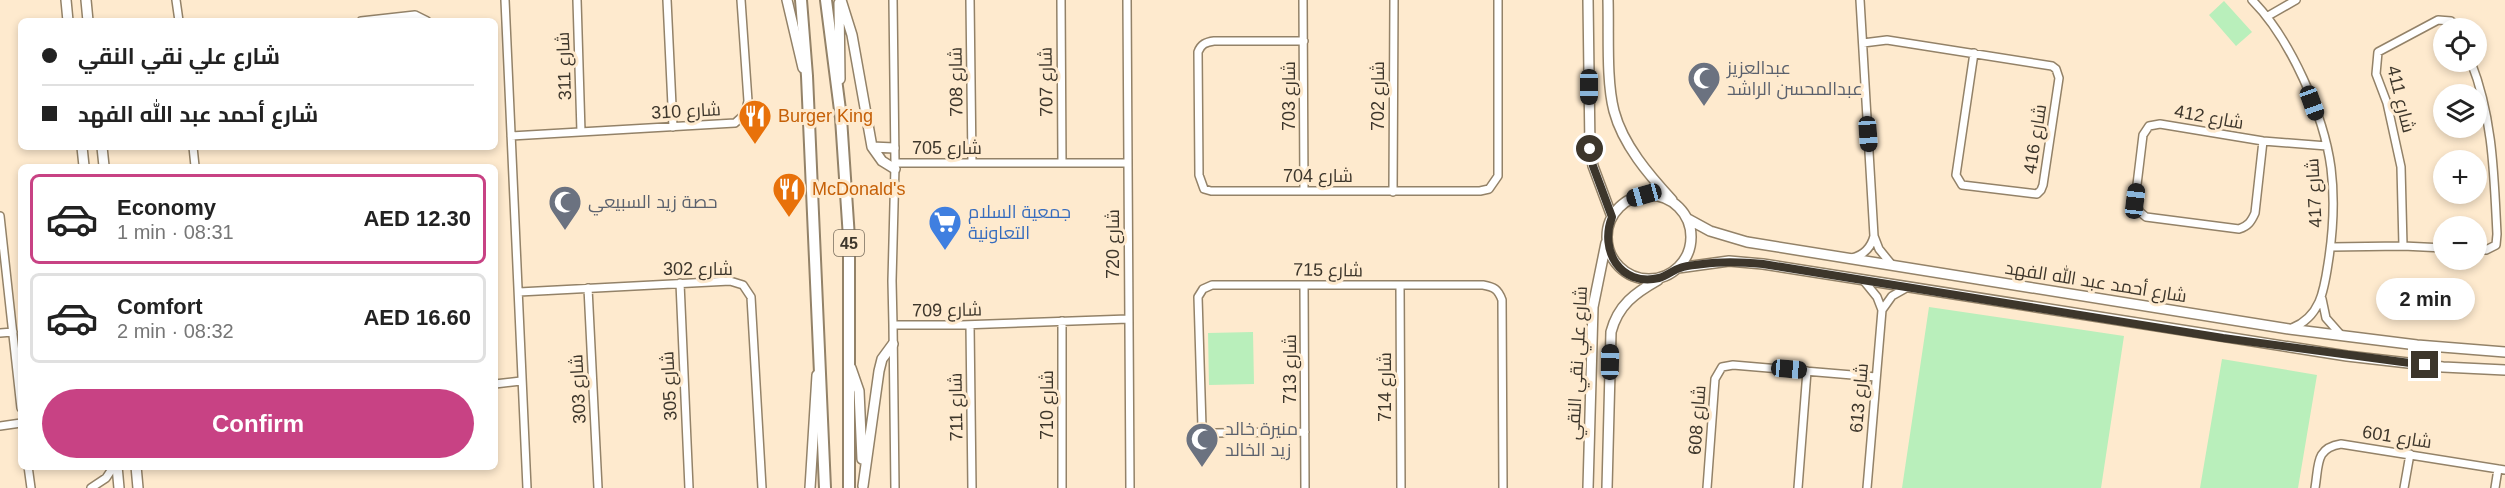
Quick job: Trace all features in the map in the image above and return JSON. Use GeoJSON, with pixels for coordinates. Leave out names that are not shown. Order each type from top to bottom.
{"type":"FeatureCollection","features":[{"type":"Feature","properties":{"kind":"main road","name":"45"},"geometry":{"type":"LineString","coordinates":[[801,0],[807,76],[825,488]]}},
{"type":"Feature","properties":{"kind":"main road","name":"45"},"geometry":{"type":"LineString","coordinates":[[826,0],[841,118],[849,238],[851,368],[849,488]]}},
{"type":"Feature","properties":{"kind":"street"},"geometry":{"type":"LineString","coordinates":[[66,0],[68,18]]}},
{"type":"Feature","properties":{"kind":"street"},"geometry":{"type":"LineString","coordinates":[[176,0],[179,18]]}},
{"type":"Feature","properties":{"kind":"street"},"geometry":{"type":"LineString","coordinates":[[505,0],[527,488]]}},
{"type":"Feature","properties":{"kind":"street","name":"شارع 311"},"geometry":{"type":"LineString","coordinates":[[577,0],[581,132]]}},
{"type":"Feature","properties":{"kind":"street"},"geometry":{"type":"LineString","coordinates":[[667,0],[673,127]]}},
{"type":"Feature","properties":{"kind":"street","name":"شارع 310"},"geometry":{"type":"LineString","coordinates":[[511,136],[735,123],[745,114],[748,101],[741,0]]}},
{"type":"Feature","properties":{"kind":"street"},"geometry":{"type":"LineString","coordinates":[[787,0],[797,48],[807,76]]}},
{"type":"Feature","properties":{"kind":"street"},"geometry":{"type":"LineString","coordinates":[[840,0],[841,118]]}},
{"type":"Feature","properties":{"kind":"street"},"geometry":{"type":"LineString","coordinates":[[840,0],[852,35],[872,147],[882,160],[895,166],[893,325]]}},
{"type":"Feature","properties":{"kind":"street","name":"شارع 705"},"geometry":{"type":"LineString","coordinates":[[893,0],[895,166],[1128,164]]}},
{"type":"Feature","properties":{"kind":"street","name":"شارع 708"},"geometry":{"type":"LineString","coordinates":[[970,0],[972,164]]}},
{"type":"Feature","properties":{"kind":"street","name":"شارع 707"},"geometry":{"type":"LineString","coordinates":[[1061,0],[1062,164]]}},
{"type":"Feature","properties":{"kind":"street","name":"شارع 720"},"geometry":{"type":"LineString","coordinates":[[1127,0],[1130,488]]}},
{"type":"Feature","properties":{"kind":"street","name":"شارع 703"},"geometry":{"type":"LineString","coordinates":[[1303,0],[1304,191]]}},
{"type":"Feature","properties":{"kind":"street","name":"شارع 702"},"geometry":{"type":"LineString","coordinates":[[1393,192],[1394,0]]}},
{"type":"Feature","properties":{"kind":"street","name":"شارع 704"},"geometry":{"type":"LineString","coordinates":[[1304,40],[1214,41],[1206,42],[1198,52],[1199,175],[1204,189],[1211,191],[1480,191],[1489,189],[1495,184],[1498,176],[1498,0]]}},
{"type":"Feature","properties":{"kind":"street"},"geometry":{"type":"LineString","coordinates":[[1588,0],[1590,149],[1593,166],[1612,217]]}},
{"type":"Feature","properties":{"kind":"street"},"geometry":{"type":"LineString","coordinates":[[1608,0],[1612,100],[1618,123],[1634,153],[1680,208],[1688,219],[1691,232],[1691,245],[1687,258],[1678,268],[1661,278],[1642,279],[1625,272],[1616,263],[1607,241],[1608,228],[1612,217],[1626,202],[1644,195],[1657,196],[1670,200],[1680,208]]}},
{"type":"Feature","properties":{"kind":"street"},"geometry":{"type":"LineString","coordinates":[[1860,0],[1874,236],[1879,249],[1892,265]]}},
{"type":"Feature","properties":{"kind":"street","name":"شارع 417"},"geometry":{"type":"LineString","coordinates":[[2252,0],[2268,16],[2304,81],[2327,146],[2333,197],[2331,247],[2322,296],[2310,316],[2289,329]]}},
{"type":"Feature","properties":{"kind":"street"},"geometry":{"type":"LineString","coordinates":[[2268,16],[2296,0]]}},
{"type":"Feature","properties":{"kind":"street"},"geometry":{"type":"LineString","coordinates":[[87,1],[88,18]]}},
{"type":"Feature","properties":{"kind":"street"},"geometry":{"type":"LineString","coordinates":[[388,18],[415,15],[421,18]]}},
{"type":"Feature","properties":{"kind":"street","name":"شارع 411"},"geometry":{"type":"LineString","coordinates":[[2403,246],[2401,167],[2387,103],[2376,74],[2376,60],[2378,52],[2433,23]]}},
{"type":"Feature","properties":{"kind":"street","name":"شارع 416"},"geometry":{"type":"LineString","coordinates":[[1863,43],[1887,40],[1974,53],[2052,66],[2056,69],[2059,78],[2043,185],[2042,190],[2037,194],[1962,185],[1956,175],[1974,53]]}},
{"type":"Feature","properties":{"kind":"street"},"geometry":{"type":"LineString","coordinates":[[2474,72],[2486,113],[2493,157],[2497,234],[2496,245],[2487,250]]}},
{"type":"Feature","properties":{"kind":"street","name":"شارع 412"},"geometry":{"type":"LineString","coordinates":[[2264,141],[2255,213],[2252,221],[2245,226],[2239,229],[2146,217],[2140,212],[2135,201],[2143,135],[2149,126],[2160,124],[2264,141],[2327,146]]}},
{"type":"Feature","properties":{"kind":"street"},"geometry":{"type":"LineString","coordinates":[[872,147],[894,148]]}},
{"type":"Feature","properties":{"kind":"street"},"geometry":{"type":"LineString","coordinates":[[0,216],[18,380]]}},
{"type":"Feature","properties":{"kind":"street","name":"شارع أحمد عبد الله الفهد"},"geometry":{"type":"LineString","coordinates":[[1688,219],[1734,240],[2343,337],[2505,352]]}},
{"type":"Feature","properties":{"kind":"street"},"geometry":{"type":"LineString","coordinates":[[1851,259],[1865,253],[1874,236]]}},
{"type":"Feature","properties":{"kind":"street","name":"شارع علي نقي النقي"},"geometry":{"type":"LineString","coordinates":[[1588,488],[1593,307],[1607,241]]}},
{"type":"Feature","properties":{"kind":"street"},"geometry":{"type":"LineString","coordinates":[[2331,247],[2433,247]]}},
{"type":"Feature","properties":{"kind":"street","name":"شارع أحمد عبد الله الفهد"},"geometry":{"type":"LineString","coordinates":[[1678,268],[1713,262],[1746,262],[2377,360],[2505,370]]}},
{"type":"Feature","properties":{"kind":"street","name":"شارع علي نقي النقي"},"geometry":{"type":"LineString","coordinates":[[1607,488],[1611,341],[1614,323],[1627,300],[1661,278]]}},
{"type":"Feature","properties":{"kind":"street"},"geometry":{"type":"LineString","coordinates":[[1864,281],[1877,297],[1882,310]]}},
{"type":"Feature","properties":{"kind":"street","name":"شارع 302"},"geometry":{"type":"LineString","coordinates":[[519,292],[737,282],[748,290],[751,297],[762,488]]}},
{"type":"Feature","properties":{"kind":"street","name":"شارع 305"},"geometry":{"type":"LineString","coordinates":[[680,283],[689,488]]}},
{"type":"Feature","properties":{"kind":"street","name":"شارع 715"},"geometry":{"type":"LineString","coordinates":[[1305,432],[1206,432],[1200,417],[1198,297],[1203,289],[1212,285],[1483,285],[1499,291],[1502,300],[1503,488]]}},
{"type":"Feature","properties":{"kind":"street","name":"شارع 713"},"geometry":{"type":"LineString","coordinates":[[1304,285],[1305,488]]}},
{"type":"Feature","properties":{"kind":"street","name":"شارع 714"},"geometry":{"type":"LineString","coordinates":[[1400,286],[1401,488]]}},
{"type":"Feature","properties":{"kind":"street"},"geometry":{"type":"LineString","coordinates":[[1882,310],[1892,296],[1908,287]]}},
{"type":"Feature","properties":{"kind":"street","name":"شارع 303"},"geometry":{"type":"LineString","coordinates":[[588,288],[598,488]]}},
{"type":"Feature","properties":{"kind":"street","name":"شارع 417"},"geometry":{"type":"LineString","coordinates":[[2322,296],[2326,318],[2343,337]]}},
{"type":"Feature","properties":{"kind":"street"},"geometry":{"type":"LineString","coordinates":[[2087,316],[2092,307],[2090,297]]}},
{"type":"Feature","properties":{"kind":"street"},"geometry":{"type":"LineString","coordinates":[[2106,319],[2103,309],[2108,300]]}},
{"type":"Feature","properties":{"kind":"street","name":"شارع 613"},"geometry":{"type":"LineString","coordinates":[[1867,488],[1882,310]]}},
{"type":"Feature","properties":{"kind":"street","name":"شارع 709"},"geometry":{"type":"LineString","coordinates":[[895,488],[893,325],[970,325],[1128,319]]}},
{"type":"Feature","properties":{"kind":"street","name":"شارع 710"},"geometry":{"type":"LineString","coordinates":[[1062,321],[1062,488]]}},
{"type":"Feature","properties":{"kind":"street","name":"شارع 711"},"geometry":{"type":"LineString","coordinates":[[970,325],[972,488]]}},
{"type":"Feature","properties":{"kind":"street"},"geometry":{"type":"LineString","coordinates":[[0,333],[13,332]]}},
{"type":"Feature","properties":{"kind":"street"},"geometry":{"type":"LineString","coordinates":[[863,487],[879,371],[885,354],[893,344]]}},
{"type":"Feature","properties":{"kind":"street"},"geometry":{"type":"LineString","coordinates":[[810,488],[815,387],[820,364]]}},
{"type":"Feature","properties":{"kind":"street","name":"شارع 608"},"geometry":{"type":"LineString","coordinates":[[1707,488],[1715,379],[1719,369],[1730,365],[1876,376]]}},
{"type":"Feature","properties":{"kind":"street"},"geometry":{"type":"LineString","coordinates":[[851,368],[857,382],[860,400],[863,487]]}},
{"type":"Feature","properties":{"kind":"street"},"geometry":{"type":"LineString","coordinates":[[1797,488],[1807,371]]}},
{"type":"Feature","properties":{"kind":"street"},"geometry":{"type":"LineString","coordinates":[[498,384],[521,381]]}},
{"type":"Feature","properties":{"kind":"street"},"geometry":{"type":"LineString","coordinates":[[0,426],[18,423]]}},
{"type":"Feature","properties":{"kind":"street","name":"شارع 601"},"geometry":{"type":"LineString","coordinates":[[2315,488],[2321,453],[2328,446],[2341,444],[2502,470]]}},
{"type":"Feature","properties":{"kind":"street"},"geometry":{"type":"LineString","coordinates":[[2404,488],[2410,454]]}},
{"type":"Feature","properties":{"kind":"street"},"geometry":{"type":"LineString","coordinates":[[29,470],[31,488]]}},
{"type":"Feature","properties":{"kind":"street"},"geometry":{"type":"LineString","coordinates":[[91,488],[106,478],[113,470]]}},
{"type":"Feature","properties":{"kind":"street"},"geometry":{"type":"LineString","coordinates":[[117,470],[119,488]]}},
{"type":"Feature","properties":{"kind":"street"},"geometry":{"type":"LineString","coordinates":[[136,470],[138,488]]}},
{"type":"Feature","properties":{"kind":"street"},"geometry":{"type":"LineString","coordinates":[[2495,488],[2502,470]]}},
{"type":"Feature","properties":{"kind":"green space"},"geometry":{"type":"Polygon","coordinates":[[[2224,1],[2252,32],[2236,46],[2209,15],[2224,1]]]}},
{"type":"Feature","properties":{"kind":"green space"},"geometry":{"type":"Polygon","coordinates":[[[1929,307],[2124,336],[2101,488],[1902,488],[1929,307]]]}},
{"type":"Feature","properties":{"kind":"green space"},"geometry":{"type":"Polygon","coordinates":[[[1253,332],[1254,384],[1209,385],[1208,333],[1253,332]]]}},
{"type":"Feature","properties":{"kind":"green space"},"geometry":{"type":"Polygon","coordinates":[[[2222,359],[2317,375],[2298,488],[2200,488],[2222,359]]]}},
{"type":"Feature","properties":{"kind":"place","name":"عبدالعزيز عبدالمحسن الراشد"},"geometry":{"type":"Point","coordinates":[1704,107]}},
{"type":"Feature","properties":{"kind":"place","name":"Burger King"},"geometry":{"type":"Point","coordinates":[755,145]}},
{"type":"Feature","properties":{"kind":"place","name":"McDonald's"},"geometry":{"type":"Point","coordinates":[789,218]}},
{"type":"Feature","properties":{"kind":"place","name":"حصة زيد السبيعي"},"geometry":{"type":"Point","coordinates":[565,231]}},
{"type":"Feature","properties":{"kind":"place","name":"جمعية السلام التعاونية"},"geometry":{"type":"Point","coordinates":[945,251]}},
{"type":"Feature","properties":{"kind":"place","name":"منيرة خالد زيد الخالد"},"geometry":{"type":"Point","coordinates":[1202,468]}},
{"type":"Feature","properties":{"kind":"route"},"geometry":{"type":"LineString","coordinates":[[1590,149],[1593,166],[1612,217],[1607,241],[1610,253],[1625,272],[1636,278],[1648,280],[1661,278],[1678,268],[1713,262],[1746,262],[2223,338],[2425,365]]}}]}
